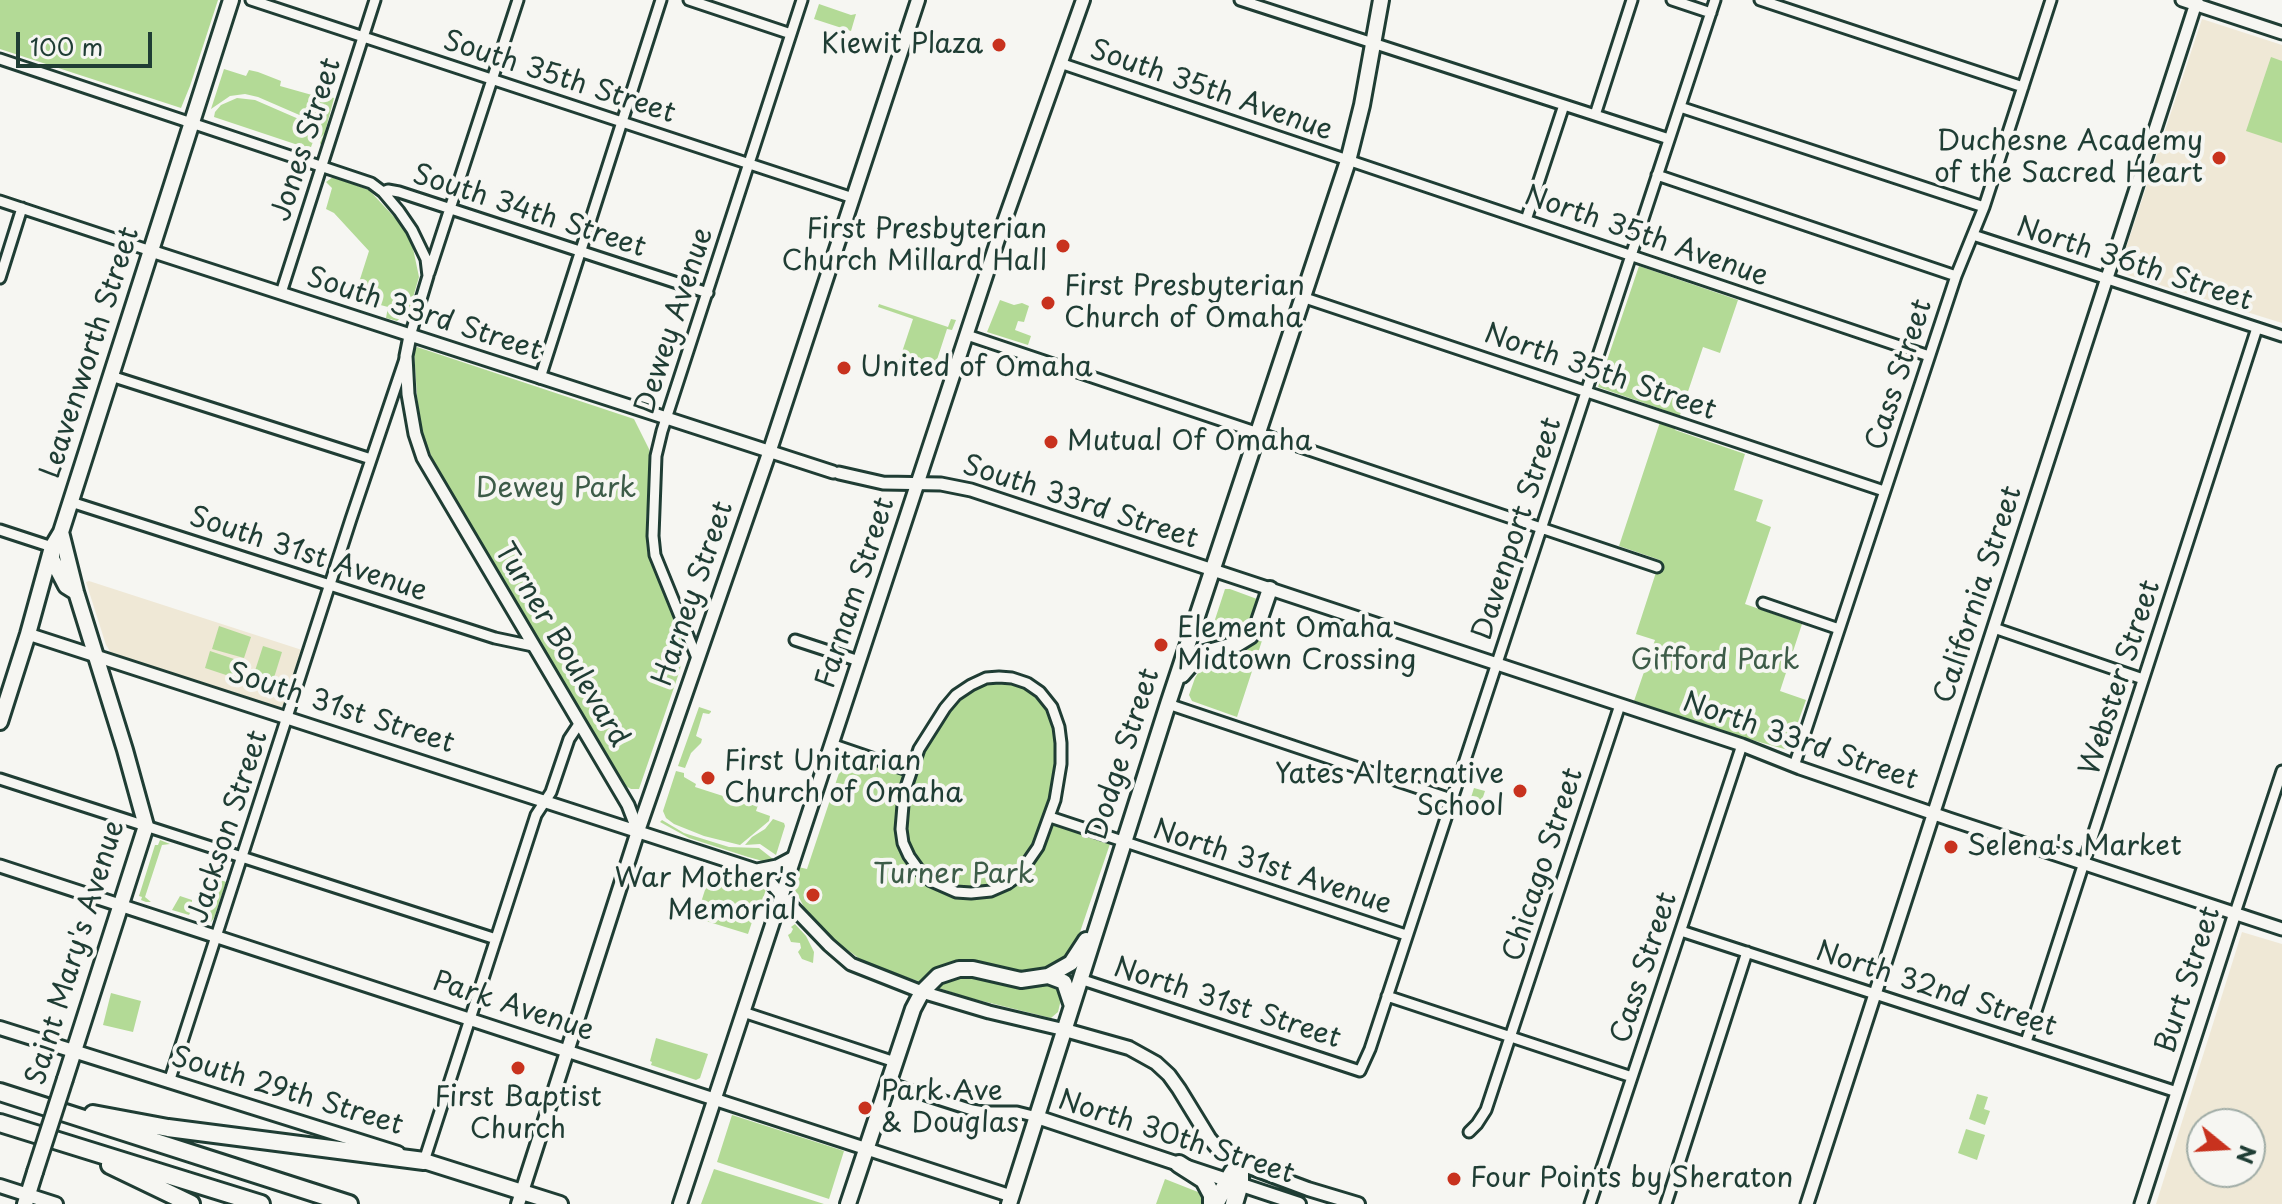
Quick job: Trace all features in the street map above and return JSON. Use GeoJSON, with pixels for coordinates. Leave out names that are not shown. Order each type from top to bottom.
{"type":"FeatureCollection","features":[{"type":"Feature","properties":{"kind":"highway"},"geometry":{"type":"LineString","coordinates":[[0,1092],[349,1204]]}},
{"type":"Feature","properties":{"kind":"highway"},"geometry":{"type":"LineString","coordinates":[[68,1114],[90,1113],[168,1128],[424,1161]]}},
{"type":"Feature","properties":{"kind":"highway"},"geometry":{"type":"LineString","coordinates":[[0,1123],[261,1204]]}},
{"type":"Feature","properties":{"kind":"highway"},"geometry":{"type":"LineString","coordinates":[[88,1151],[118,1171],[191,1204]]}},
{"type":"Feature","properties":{"kind":"highway"},"geometry":{"type":"LineString","coordinates":[[1179,1164],[1204,1180],[1214,1204]]}},
{"type":"Feature","properties":{"kind":"highway"},"geometry":{"type":"LineString","coordinates":[[1234,1204],[1234,1182],[1240,1164]]}},
{"type":"Feature","properties":{"kind":"highway"},"geometry":{"type":"LineString","coordinates":[[1214,1204],[1234,1182]]}},
{"type":"Feature","properties":{"kind":"main road","name":"Leavenworth Street"},"geometry":{"type":"LineString","coordinates":[[0,722],[52,547],[61,532],[71,502],[231,0]]}},
{"type":"Feature","properties":{"kind":"main road","name":"Harney Street"},"geometry":{"type":"LineString","coordinates":[[520,1199],[638,831],[769,451],[918,0]]}},
{"type":"Feature","properties":{"kind":"main road","name":"Farnam Street"},"geometry":{"type":"LineString","coordinates":[[680,1204],[998,239],[1083,0]]}},
{"type":"Feature","properties":{"kind":"main road","name":"Dodge Street"},"geometry":{"type":"LineString","coordinates":[[1010,1200],[1102,907],[1348,161],[1362,105],[1381,0]]}},
{"type":"Feature","properties":{"kind":"main road","name":"Saint Mary's Avenue"},"geometry":{"type":"LineString","coordinates":[[26,1200],[146,826],[61,532]]}},
{"type":"Feature","properties":{"kind":"main road"},"geometry":{"type":"LineString","coordinates":[[52,547],[52,559],[66,586],[76,592]]}},
{"type":"Feature","properties":{"kind":"main road"},"geometry":{"type":"LineString","coordinates":[[1170,698],[1196,659],[1210,650],[1237,644],[1250,636],[1258,624],[1270,589]]}},
{"type":"Feature","properties":{"kind":"main road"},"geometry":{"type":"LineString","coordinates":[[848,1204],[913,1009],[922,992],[938,976],[959,969],[973,969],[1021,980],[1048,976],[1066,966],[1077,955],[1102,907]]}},
{"type":"Feature","properties":{"kind":"main road"},"geometry":{"type":"LineString","coordinates":[[1048,976],[1064,982],[1072,1007]]}},
{"type":"Feature","properties":{"kind":"main road","name":"South 29th Street"},"geometry":{"type":"LineString","coordinates":[[0,1028],[424,1161],[520,1199],[560,1204]]}},
{"type":"Feature","properties":{"kind":"main road","name":"North 30th Street"},"geometry":{"type":"LineString","coordinates":[[1065,1030],[1129,1048],[1156,1063],[1179,1089],[1209,1138],[1227,1157],[1308,1189],[1358,1204]]}},
{"type":"Feature","properties":{"kind":"main road","name":"North 30th Street"},"geometry":{"type":"LineString","coordinates":[[1037,1117],[1299,1204]]}},
{"type":"Feature","properties":{"kind":"main road"},"geometry":{"type":"LineString","coordinates":[[0,1186],[26,1200],[56,1204]]}},
{"type":"Feature","properties":{"kind":"street","name":"South 35th Street"},"geometry":{"type":"LineString","coordinates":[[251,0],[853,198]]}},
{"type":"Feature","properties":{"kind":"street","name":"Jones Street"},"geometry":{"type":"LineString","coordinates":[[281,293],[375,0]]}},
{"type":"Feature","properties":{"kind":"street"},"geometry":{"type":"LineString","coordinates":[[428,276],[518,0]]}},
{"type":"Feature","properties":{"kind":"street"},"geometry":{"type":"LineString","coordinates":[[540,378],[661,0]]}},
{"type":"Feature","properties":{"kind":"street"},"geometry":{"type":"LineString","coordinates":[[689,0],[791,34]]}},
{"type":"Feature","properties":{"kind":"street","name":"Dewey Avenue"},"geometry":{"type":"LineString","coordinates":[[697,658],[653,546],[656,456],[802,0]]}},
{"type":"Feature","properties":{"kind":"street"},"geometry":{"type":"LineString","coordinates":[[1240,0],[1669,139]]}},
{"type":"Feature","properties":{"kind":"street"},"geometry":{"type":"LineString","coordinates":[[1595,115],[1632,0]]}},
{"type":"Feature","properties":{"kind":"street"},"geometry":{"type":"LineString","coordinates":[[1672,0],[1711,13]]}},
{"type":"Feature","properties":{"kind":"street","name":"Davenport Street"},"geometry":{"type":"LineString","coordinates":[[1360,1071],[1715,0]]}},
{"type":"Feature","properties":{"kind":"street"},"geometry":{"type":"LineString","coordinates":[[1760,0],[2023,87]]}},
{"type":"Feature","properties":{"kind":"street","name":"Cass Street"},"geometry":{"type":"LineString","coordinates":[[1794,766],[1929,356],[1984,207],[2051,0]]}},
{"type":"Feature","properties":{"kind":"street"},"geometry":{"type":"LineString","coordinates":[[2182,0],[2196,2],[2282,33]]}},
{"type":"Feature","properties":{"kind":"street","name":"California Street"},"geometry":{"type":"LineString","coordinates":[[1807,1204],[2196,2]]}},
{"type":"Feature","properties":{"kind":"street"},"geometry":{"type":"LineString","coordinates":[[0,59],[364,179],[383,192],[416,237],[426,259],[428,276]]}},
{"type":"Feature","properties":{"kind":"street","name":"South 35th Avenue"},"geometry":{"type":"LineString","coordinates":[[1060,63],[1348,161]]}},
{"type":"Feature","properties":{"kind":"street"},"geometry":{"type":"LineString","coordinates":[[1526,220],[1564,105]]}},
{"type":"Feature","properties":{"kind":"street"},"geometry":{"type":"LineString","coordinates":[[1680,107],[1984,207]]}},
{"type":"Feature","properties":{"kind":"street","name":"North 35th Avenue"},"geometry":{"type":"LineString","coordinates":[[1348,161],[1929,356]]}},
{"type":"Feature","properties":{"kind":"street"},"geometry":{"type":"LineString","coordinates":[[1657,175],[1956,276]]}},
{"type":"Feature","properties":{"kind":"street","name":"South 34th Street"},"geometry":{"type":"LineString","coordinates":[[383,192],[399,192],[708,293]]}},
{"type":"Feature","properties":{"kind":"street","name":"South 33rd Street"},"geometry":{"type":"LineString","coordinates":[[0,201],[836,472],[883,483],[965,488],[1212,570]]}},
{"type":"Feature","properties":{"kind":"street"},"geometry":{"type":"LineString","coordinates":[[0,278],[22,208]]}},
{"type":"Feature","properties":{"kind":"street","name":"North 36th Street"},"geometry":{"type":"LineString","coordinates":[[1973,235],[2282,336]]}},
{"type":"Feature","properties":{"kind":"street","name":"Turner Boulevard"},"geometry":{"type":"LineString","coordinates":[[428,276],[406,356],[409,406],[419,449],[432,476],[628,805],[638,831]]}},
{"type":"Feature","properties":{"kind":"street","name":"North 35th Street"},"geometry":{"type":"LineString","coordinates":[[1302,297],[1884,491]]}},
{"type":"Feature","properties":{"kind":"street","name":"Webster Street"},"geometry":{"type":"LineString","coordinates":[[2026,1042],[2257,328]]}},
{"type":"Feature","properties":{"kind":"street"},"geometry":{"type":"LineString","coordinates":[[967,335],[1657,567]]}},
{"type":"Feature","properties":{"kind":"street","name":"Jackson Street"},"geometry":{"type":"LineString","coordinates":[[169,1082],[406,356]]}},
{"type":"Feature","properties":{"kind":"street"},"geometry":{"type":"LineString","coordinates":[[111,376],[371,459]]}},
{"type":"Feature","properties":{"kind":"street","name":"South 31st Avenue"},"geometry":{"type":"LineString","coordinates":[[71,502],[495,638],[533,646]]}},
{"type":"Feature","properties":{"kind":"street"},"geometry":{"type":"LineString","coordinates":[[0,530],[52,547]]}},
{"type":"Feature","properties":{"kind":"street","name":"North 33rd Street"},"geometry":{"type":"LineString","coordinates":[[1212,570],[1742,745],[1794,766],[2282,929]]}},
{"type":"Feature","properties":{"kind":"street"},"geometry":{"type":"LineString","coordinates":[[1763,603],[1839,629]]}},
{"type":"Feature","properties":{"kind":"street"},"geometry":{"type":"LineString","coordinates":[[1994,628],[2143,679]]}},
{"type":"Feature","properties":{"kind":"street","name":"South 31st Street"},"geometry":{"type":"LineString","coordinates":[[28,634],[638,831]]}},
{"type":"Feature","properties":{"kind":"street"},"geometry":{"type":"LineString","coordinates":[[798,641],[859,661]]}},
{"type":"Feature","properties":{"kind":"street"},"geometry":{"type":"LineString","coordinates":[[1003,677],[1034,687],[1044,695],[1059,727],[1061,764],[1050,817],[1031,860],[1009,882],[991,891],[962,893],[947,889],[919,870],[903,843],[901,830],[910,771],[928,732],[960,692],[986,678],[1003,677]]}},
{"type":"Feature","properties":{"kind":"street"},"geometry":{"type":"LineString","coordinates":[[1170,698],[1451,799]]}},
{"type":"Feature","properties":{"kind":"street","name":"Chicago Street"},"geometry":{"type":"LineString","coordinates":[[1469,1132],[1486,1110],[1620,705]]}},
{"type":"Feature","properties":{"kind":"street"},"geometry":{"type":"LineString","coordinates":[[424,1161],[536,815],[553,789],[570,737],[579,724]]}},
{"type":"Feature","properties":{"kind":"street"},"geometry":{"type":"LineString","coordinates":[[831,744],[910,771]]}},
{"type":"Feature","properties":{"kind":"street","name":"Cass Street"},"geometry":{"type":"LineString","coordinates":[[1590,1204],[1742,745]]}},
{"type":"Feature","properties":{"kind":"street","name":"Burt Street"},"geometry":{"type":"LineString","coordinates":[[2141,1204],[2282,771]]}},
{"type":"Feature","properties":{"kind":"street"},"geometry":{"type":"LineString","coordinates":[[0,779],[496,939]]}},
{"type":"Feature","properties":{"kind":"street"},"geometry":{"type":"LineString","coordinates":[[1050,817],[1124,842]]}},
{"type":"Feature","properties":{"kind":"street"},"geometry":{"type":"LineString","coordinates":[[638,831],[756,870],[847,961],[867,971],[989,1012],[1065,1030]]}},
{"type":"Feature","properties":{"kind":"street","name":"North 31st Avenue"},"geometry":{"type":"LineString","coordinates":[[1124,842],[1406,935]]}},
{"type":"Feature","properties":{"kind":"street"},"geometry":{"type":"LineString","coordinates":[[756,870],[773,868],[794,857]]}},
{"type":"Feature","properties":{"kind":"street","name":"Park Avenue"},"geometry":{"type":"LineString","coordinates":[[0,866],[568,1050],[1010,1200]]}},
{"type":"Feature","properties":{"kind":"street","name":"North 32nd Street"},"geometry":{"type":"LineString","coordinates":[[1681,931],[2177,1092]]}},
{"type":"Feature","properties":{"kind":"street"},"geometry":{"type":"LineString","coordinates":[[1666,1204],[1747,952]]}},
{"type":"Feature","properties":{"kind":"street","name":"North 31st Street"},"geometry":{"type":"LineString","coordinates":[[1080,979],[1360,1071]]}},
{"type":"Feature","properties":{"kind":"street"},"geometry":{"type":"LineString","coordinates":[[1387,996],[1632,1077]]}},
{"type":"Feature","properties":{"kind":"street"},"geometry":{"type":"LineString","coordinates":[[743,1012],[895,1062]]}},
{"type":"Feature","properties":{"kind":"street"},"geometry":{"type":"LineString","coordinates":[[888,1083],[972,1110],[1037,1117]]}},
{"type":"Feature","properties":{"kind":"shaded area","name":"Duchesne Academy of the Sacred Heart"},"geometry":{"type":"Polygon","coordinates":[[[2202,19],[2282,45],[2282,323],[2118,272],[2202,19]]]}},
{"type":"Feature","properties":{"kind":"shaded area"},"geometry":{"type":"Polygon","coordinates":[[[86,582],[302,650],[285,704],[279,708],[113,656],[106,645],[86,582]]]}},
{"type":"Feature","properties":{"kind":"shaded area"},"geometry":{"type":"Polygon","coordinates":[[[2242,932],[2282,944],[2282,1204],[2156,1204],[2186,1109],[2186,1188],[2266,1188],[2266,1108],[2186,1108],[2242,932]]]}},
{"type":"Feature","properties":{"kind":"green space"},"geometry":{"type":"Polygon","coordinates":[[[0,0],[218,0],[181,108],[0,49],[0,0]]]}},
{"type":"Feature","properties":{"kind":"green space"},"geometry":{"type":"Polygon","coordinates":[[[819,4],[856,14],[851,31],[814,19],[819,4]]]}},
{"type":"Feature","properties":{"kind":"green space"},"geometry":{"type":"Polygon","coordinates":[[[2271,57],[2282,61],[2282,143],[2246,131],[2271,57]]]}},
{"type":"Feature","properties":{"kind":"green space"},"geometry":{"type":"Polygon","coordinates":[[[224,69],[246,76],[249,70],[258,72],[281,81],[280,86],[334,98],[325,132],[338,99],[322,147],[320,143],[324,134],[318,140],[304,117],[258,97],[245,94],[230,96],[211,109],[224,69]]]}},
{"type":"Feature","properties":{"kind":"green space"},"geometry":{"type":"Polygon","coordinates":[[[237,98],[255,100],[301,120],[314,139],[311,147],[214,117],[221,105],[237,98]]]}},
{"type":"Feature","properties":{"kind":"green space"},"geometry":{"type":"Polygon","coordinates":[[[333,177],[369,190],[410,234],[419,277],[407,318],[405,314],[397,321],[386,318],[388,307],[354,298],[369,251],[334,213],[326,209],[332,188],[326,182],[333,177]]]}},
{"type":"Feature","properties":{"kind":"green space","name":"Gifford Park"},"geometry":{"type":"Polygon","coordinates":[[[1639,266],[1738,300],[1720,353],[1703,347],[1675,430],[1745,454],[1734,490],[1763,500],[1756,521],[1771,527],[1745,604],[1802,624],[1780,691],[1806,700],[1788,750],[1634,701],[1655,640],[1636,634],[1660,560],[1619,546],[1664,410],[1598,387],[1639,266]]]}},
{"type":"Feature","properties":{"kind":"green space"},"geometry":{"type":"Polygon","coordinates":[[[1000,300],[1029,306],[1024,322],[1018,321],[1015,330],[1031,336],[1028,345],[987,332],[1000,300]]]}},
{"type":"Feature","properties":{"kind":"green space"},"geometry":{"type":"Polygon","coordinates":[[[879,304],[948,327],[951,319],[956,320],[952,330],[947,329],[931,378],[897,367],[913,319],[878,307],[879,304]]]}},
{"type":"Feature","properties":{"kind":"green space","name":"Dewey Park"},"geometry":{"type":"Polygon","coordinates":[[[417,347],[634,419],[651,458],[647,551],[679,626],[682,655],[680,670],[639,789],[626,786],[434,462],[425,441],[418,410],[414,351],[417,347]]]}},
{"type":"Feature","properties":{"kind":"green space"},"geometry":{"type":"Polygon","coordinates":[[[1225,589],[1257,599],[1249,634],[1206,647],[1225,589]]]}},
{"type":"Feature","properties":{"kind":"green space"},"geometry":{"type":"Polygon","coordinates":[[[1270,603],[1274,604],[1237,717],[1192,701],[1189,695],[1195,678],[1202,666],[1212,659],[1210,655],[1237,648],[1270,603]]]}},
{"type":"Feature","properties":{"kind":"green space"},"geometry":{"type":"Polygon","coordinates":[[[219,626],[251,637],[244,658],[212,649],[219,626]]]}},
{"type":"Feature","properties":{"kind":"green space"},"geometry":{"type":"Polygon","coordinates":[[[263,646],[282,652],[272,684],[253,677],[263,646]]]}},
{"type":"Feature","properties":{"kind":"green space"},"geometry":{"type":"Polygon","coordinates":[[[210,651],[240,661],[235,678],[205,668],[210,651]]]}},
{"type":"Feature","properties":{"kind":"green space","name":"Turner Park"},"geometry":{"type":"Polygon","coordinates":[[[1012,678],[1045,696],[1061,739],[1051,817],[1112,838],[1062,985],[1058,1012],[1051,1018],[966,997],[860,959],[821,926],[804,907],[794,888],[798,867],[807,869],[847,749],[910,771],[928,732],[971,685],[1012,678]]]}},
{"type":"Feature","properties":{"kind":"green space"},"geometry":{"type":"Polygon","coordinates":[[[699,707],[711,711],[709,714],[703,713],[696,736],[702,739],[701,743],[691,753],[685,768],[678,766],[699,707]]]}},
{"type":"Feature","properties":{"kind":"green space"},"geometry":{"type":"Polygon","coordinates":[[[676,771],[684,773],[684,777],[696,784],[695,787],[723,796],[724,793],[740,802],[750,803],[760,799],[756,811],[770,816],[769,821],[740,845],[674,824],[663,811],[676,771]]]}},
{"type":"Feature","properties":{"kind":"green space"},"geometry":{"type":"Polygon","coordinates":[[[1474,788],[1485,791],[1482,800],[1492,803],[1489,812],[1468,807],[1474,788]]]}},
{"type":"Feature","properties":{"kind":"green space"},"geometry":{"type":"Polygon","coordinates":[[[773,819],[785,826],[776,855],[760,844],[745,845],[765,829],[773,819]]]}},
{"type":"Feature","properties":{"kind":"green space"},"geometry":{"type":"Polygon","coordinates":[[[662,820],[684,833],[729,847],[759,848],[773,859],[770,863],[689,838],[660,822],[662,820]]]}},
{"type":"Feature","properties":{"kind":"green space"},"geometry":{"type":"Polygon","coordinates":[[[160,840],[170,844],[162,845],[145,897],[151,902],[146,902],[139,896],[155,845],[160,840]]]}},
{"type":"Feature","properties":{"kind":"green space"},"geometry":{"type":"Polygon","coordinates":[[[712,868],[762,884],[766,889],[759,912],[752,912],[754,916],[748,934],[696,918],[712,868]]]}},
{"type":"Feature","properties":{"kind":"green space"},"geometry":{"type":"Polygon","coordinates":[[[221,880],[226,882],[214,918],[211,922],[204,920],[204,913],[212,899],[215,900],[221,880]]]}},
{"type":"Feature","properties":{"kind":"green space"},"geometry":{"type":"Polygon","coordinates":[[[180,896],[192,900],[189,915],[172,910],[180,896]]]}},
{"type":"Feature","properties":{"kind":"green space"},"geometry":{"type":"Polygon","coordinates":[[[795,924],[814,952],[813,963],[802,959],[798,952],[800,943],[791,942],[788,935],[795,924]]]}},
{"type":"Feature","properties":{"kind":"green space"},"geometry":{"type":"Polygon","coordinates":[[[111,993],[141,1001],[133,1032],[103,1025],[111,993]]]}},
{"type":"Feature","properties":{"kind":"green space"},"geometry":{"type":"Polygon","coordinates":[[[656,1038],[708,1054],[700,1078],[696,1080],[651,1065],[656,1038]]]}},
{"type":"Feature","properties":{"kind":"green space"},"geometry":{"type":"Polygon","coordinates":[[[1977,1094],[1988,1097],[1984,1109],[1990,1111],[1985,1125],[1969,1119],[1977,1094]]]}},
{"type":"Feature","properties":{"kind":"green space"},"geometry":{"type":"Polygon","coordinates":[[[732,1115],[844,1151],[829,1199],[717,1162],[732,1115]]]}},
{"type":"Feature","properties":{"kind":"green space"},"geometry":{"type":"Polygon","coordinates":[[[1966,1129],[1985,1135],[1977,1160],[1958,1153],[1966,1129]]]}},
{"type":"Feature","properties":{"kind":"green space"},"geometry":{"type":"Polygon","coordinates":[[[714,1169],[824,1204],[701,1204],[714,1169]]]}},
{"type":"Feature","properties":{"kind":"green space"},"geometry":{"type":"Polygon","coordinates":[[[1165,1179],[1198,1192],[1204,1204],[1156,1204],[1165,1179]]]}},
{"type":"Feature","properties":{"kind":"place","name":"Kiewit Plaza"},"geometry":{"type":"Point","coordinates":[999,45]}},
{"type":"Feature","properties":{"kind":"place","name":"Duchesne Academy of the Sacred Heart"},"geometry":{"type":"Point","coordinates":[2219,158]}},
{"type":"Feature","properties":{"kind":"place","name":"First Presbyterian Church Millard Hall"},"geometry":{"type":"Point","coordinates":[1063,246]}},
{"type":"Feature","properties":{"kind":"place","name":"First Presbyterian Church of Omaha"},"geometry":{"type":"Point","coordinates":[1048,303]}},
{"type":"Feature","properties":{"kind":"place","name":"United of Omaha"},"geometry":{"type":"Point","coordinates":[844,368]}},
{"type":"Feature","properties":{"kind":"place","name":"Mutual Of Omaha"},"geometry":{"type":"Point","coordinates":[1051,442]}},
{"type":"Feature","properties":{"kind":"place","name":"Element Omaha Midtown Crossing"},"geometry":{"type":"Point","coordinates":[1161,645]}},
{"type":"Feature","properties":{"kind":"place","name":"First Unitarian Church of Omaha"},"geometry":{"type":"Point","coordinates":[708,778]}},
{"type":"Feature","properties":{"kind":"place","name":"Yates Alternative School"},"geometry":{"type":"Point","coordinates":[1520,791]}},
{"type":"Feature","properties":{"kind":"place","name":"Selena's Market"},"geometry":{"type":"Point","coordinates":[1951,847]}},
{"type":"Feature","properties":{"kind":"place","name":"War Mother's Memorial"},"geometry":{"type":"Point","coordinates":[813,895]}},
{"type":"Feature","properties":{"kind":"place","name":"First Baptist Church"},"geometry":{"type":"Point","coordinates":[518,1068]}},
{"type":"Feature","properties":{"kind":"place","name":"Park Ave & Douglas"},"geometry":{"type":"Point","coordinates":[865,1108]}},
{"type":"Feature","properties":{"kind":"place","name":"Four Points by Sheraton"},"geometry":{"type":"Point","coordinates":[1454,1179]}}]}
